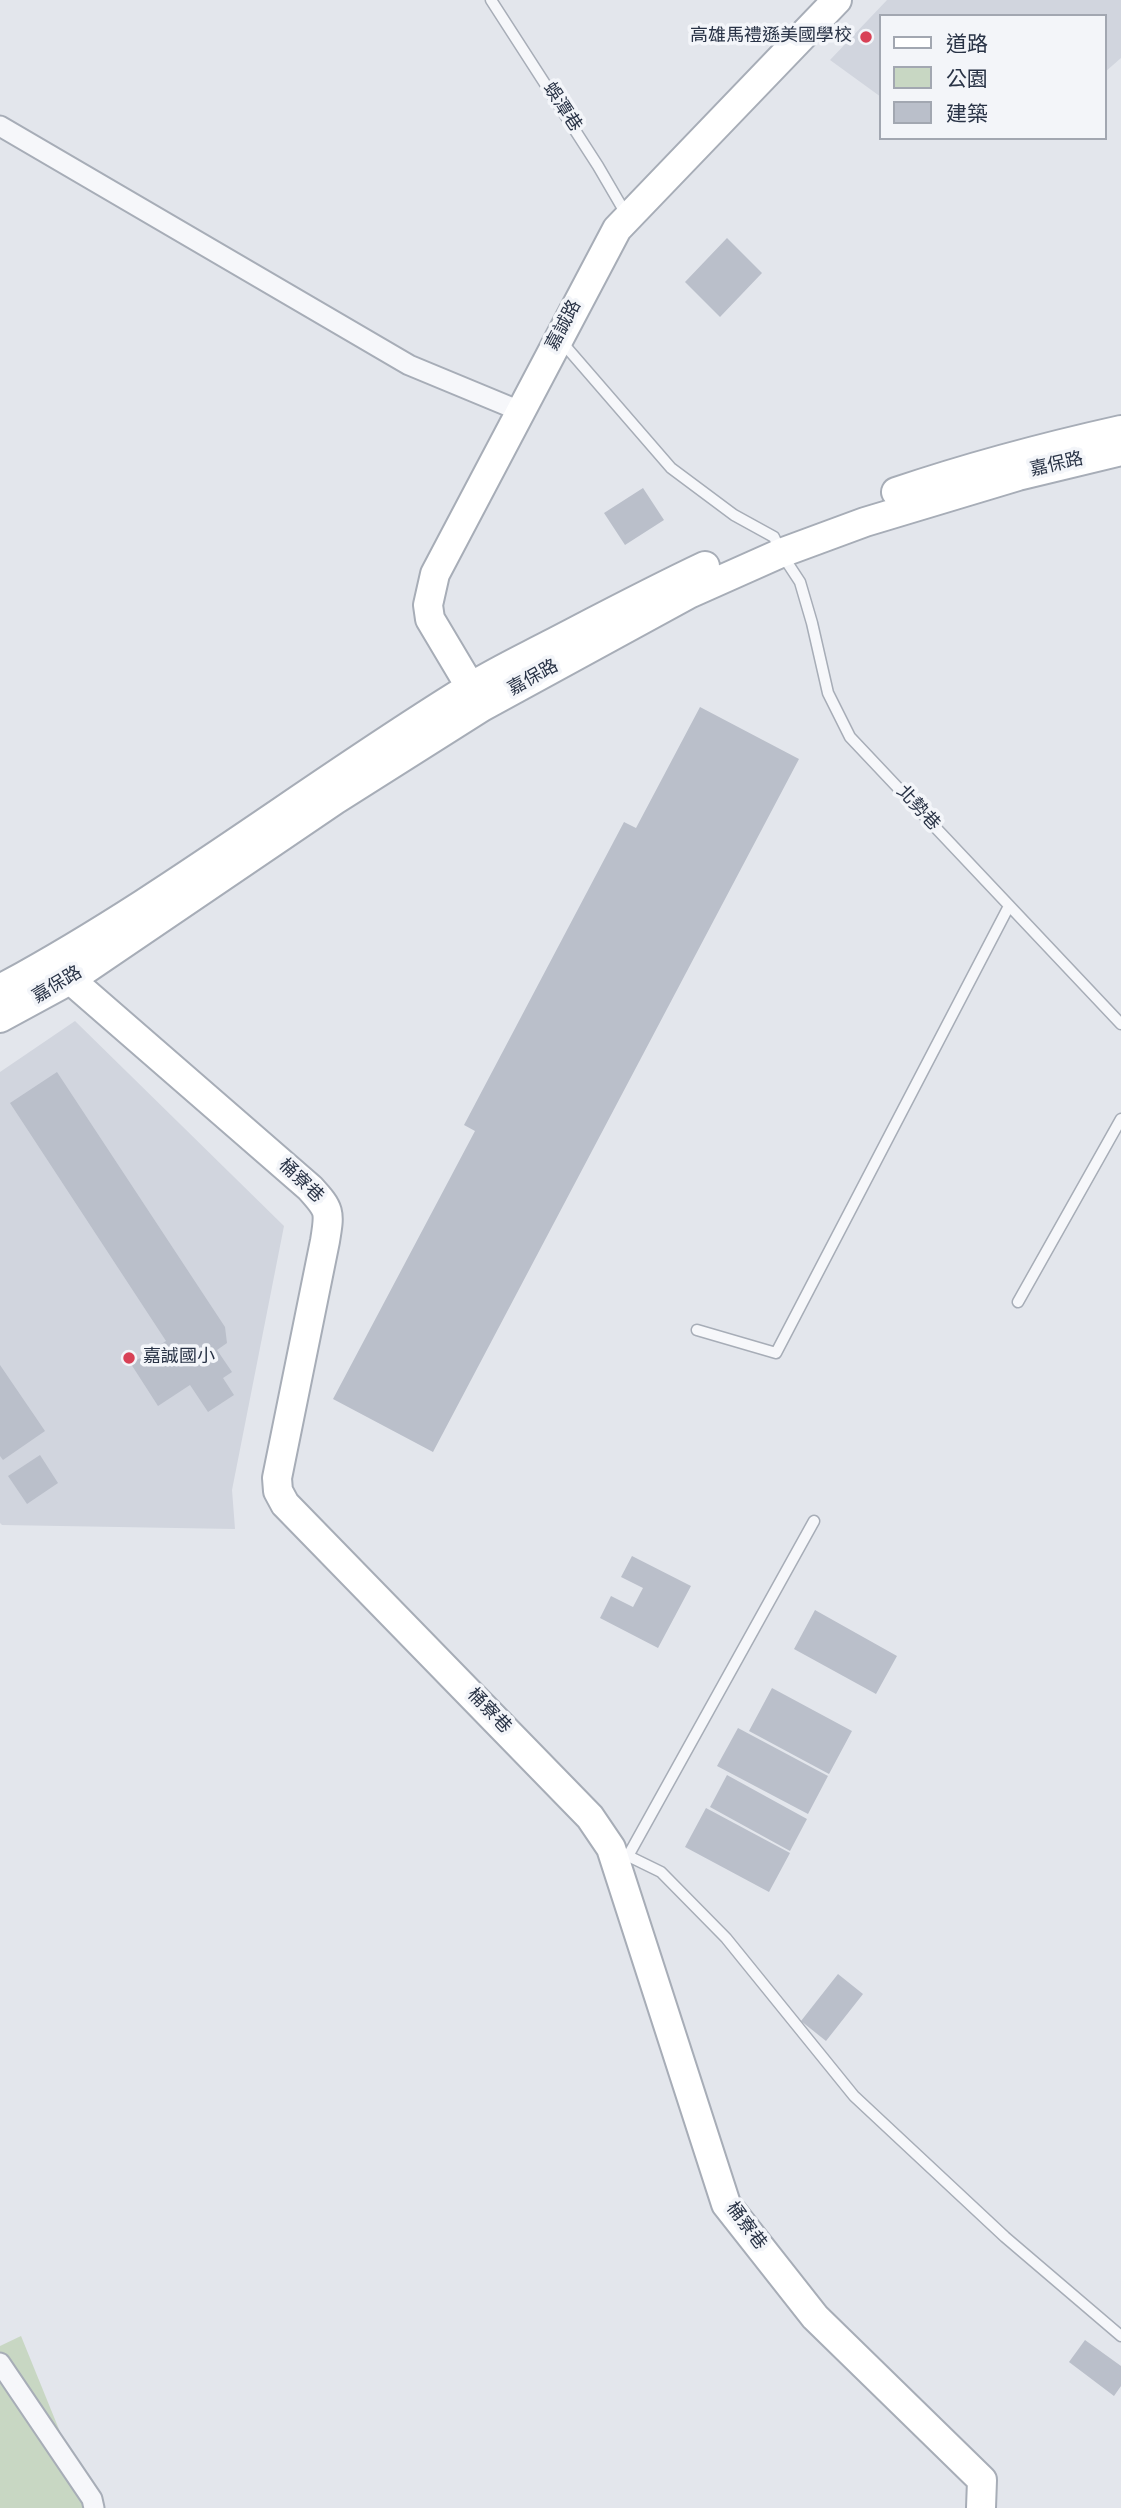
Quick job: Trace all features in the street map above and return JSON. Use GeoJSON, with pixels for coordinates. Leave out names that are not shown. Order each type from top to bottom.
{"type":"FeatureCollection","features":[{"type":"Feature","properties":{"kind":"street","name":"嘉誠路"},"geometry":{"type":"LineString","coordinates":[[477,697],[430,619],[430,587],[435,574],[617,229],[837,0]]}},
{"type":"Feature","properties":{"kind":"street"},"geometry":{"type":"LineString","coordinates":[[0,126],[409,365],[520,411]]}},
{"type":"Feature","properties":{"kind":"street","name":"嘉保路"},"geometry":{"type":"LineString","coordinates":[[777,545],[872,500],[970,467],[1121,430]]}},
{"type":"Feature","properties":{"kind":"street","name":"嘉保路"},"geometry":{"type":"LineString","coordinates":[[0,1018],[60,971],[477,697],[665,584],[777,545],[1017,476],[1121,451]]}},
{"type":"Feature","properties":{"kind":"street","name":"嘉保路"},"geometry":{"type":"LineString","coordinates":[[0,989],[60,971]]}},
{"type":"Feature","properties":{"kind":"street","name":"桶寮巷"},"geometry":{"type":"LineString","coordinates":[[60,971],[310,1188],[326,1205],[328,1223],[277,1478],[278,1491],[285,1504],[590,1817],[620,1852],[726,2204],[815,2317],[982,2480],[981,2508]]}},
{"type":"Feature","properties":{"kind":"street"},"geometry":{"type":"LineString","coordinates":[[0,2363],[92,2499],[94,2508]]}},
{"type":"Feature","properties":{"kind":"lane","name":"蜈潭巷"},"geometry":{"type":"LineString","coordinates":[[491,0],[598,166],[628,218]]}},
{"type":"Feature","properties":{"kind":"lane"},"geometry":{"type":"LineString","coordinates":[[558,338],[671,468],[777,545]]}},
{"type":"Feature","properties":{"kind":"lane","name":"北勢巷"},"geometry":{"type":"LineString","coordinates":[[777,545],[800,582],[828,694],[850,737],[1121,1024]]}},
{"type":"Feature","properties":{"kind":"lane"},"geometry":{"type":"LineString","coordinates":[[697,1330],[776,1353],[1009,906]]}},
{"type":"Feature","properties":{"kind":"lane"},"geometry":{"type":"LineString","coordinates":[[1018,1302],[1121,1119]]}},
{"type":"Feature","properties":{"kind":"lane"},"geometry":{"type":"LineString","coordinates":[[814,1521],[620,1852],[661,1872],[726,1938],[854,2096],[1005,2237],[1121,2336]]}},
{"type":"Feature","properties":{"kind":"shaded area","name":"高雄馬禮遜美國學校"},"geometry":{"type":"Polygon","coordinates":[[[887,0],[1121,0],[1121,58],[1107,70],[1107,14],[880,14],[880,96],[830,60],[887,0]]]}},
{"type":"Feature","properties":{"kind":"shaded area","name":"嘉誠國小"},"geometry":{"type":"Polygon","coordinates":[[[75,1021],[284,1226],[232,1490],[235,1529],[0,1523],[0,1072],[75,1021]]]}},
{"type":"Feature","properties":{"kind":"green space"},"geometry":{"type":"Polygon","coordinates":[[[21,2336],[91,2508],[0,2508],[0,2346],[21,2336]]]}},
{"type":"Feature","properties":{"kind":"building"},"geometry":{"type":"Polygon","coordinates":[[[727,238],[762,273],[720,317],[685,282],[727,238]]]}},
{"type":"Feature","properties":{"kind":"building"},"geometry":{"type":"Polygon","coordinates":[[[643,488],[664,520],[625,545],[604,513],[643,488]]]}},
{"type":"Feature","properties":{"kind":"building"},"geometry":{"type":"Polygon","coordinates":[[[700,707],[799,759],[433,1452],[333,1399],[475,1131],[464,1125],[624,822],[636,828],[700,707]]]}},
{"type":"Feature","properties":{"kind":"building"},"geometry":{"type":"Polygon","coordinates":[[[57,1072],[225,1327],[227,1343],[217,1350],[232,1372],[223,1378],[234,1395],[208,1412],[190,1385],[158,1406],[131,1364],[166,1341],[10,1103],[57,1072]]]}},
{"type":"Feature","properties":{"kind":"building"},"geometry":{"type":"Polygon","coordinates":[[[0,1365],[45,1431],[3,1460],[0,1456],[0,1365]]]}},
{"type":"Feature","properties":{"kind":"building"},"geometry":{"type":"Polygon","coordinates":[[[40,1455],[58,1483],[27,1504],[8,1476],[40,1455]]]}},
{"type":"Feature","properties":{"kind":"building"},"geometry":{"type":"Polygon","coordinates":[[[632,1556],[691,1586],[658,1648],[600,1618],[611,1596],[633,1607],[643,1588],[621,1577],[632,1556]]]}},
{"type":"Feature","properties":{"kind":"building"},"geometry":{"type":"Polygon","coordinates":[[[815,1610],[897,1656],[876,1694],[794,1649],[815,1610]]]}},
{"type":"Feature","properties":{"kind":"building"},"geometry":{"type":"Polygon","coordinates":[[[772,1688],[852,1731],[829,1774],[749,1731],[772,1688]]]}},
{"type":"Feature","properties":{"kind":"building"},"geometry":{"type":"Polygon","coordinates":[[[738,1728],[828,1776],[808,1814],[717,1766],[738,1728]]]}},
{"type":"Feature","properties":{"kind":"building"},"geometry":{"type":"Polygon","coordinates":[[[727,1775],[807,1819],[790,1851],[710,1807],[727,1775]]]}},
{"type":"Feature","properties":{"kind":"building"},"geometry":{"type":"Polygon","coordinates":[[[706,1808],[790,1853],[769,1892],[685,1847],[706,1808]]]}},
{"type":"Feature","properties":{"kind":"building"},"geometry":{"type":"Polygon","coordinates":[[[838,1974],[863,1994],[826,2041],[801,2021],[838,1974]]]}},
{"type":"Feature","properties":{"kind":"building"},"geometry":{"type":"Polygon","coordinates":[[[1085,2340],[1121,2366],[1121,2386],[1114,2396],[1069,2362],[1085,2340]]]}},
{"type":"Feature","properties":{"kind":"place","name":"高雄馬禮遜美國學校"},"geometry":{"type":"Point","coordinates":[866,37]}},
{"type":"Feature","properties":{"kind":"place","name":"嘉誠國小"},"geometry":{"type":"Point","coordinates":[129,1358]}}]}
